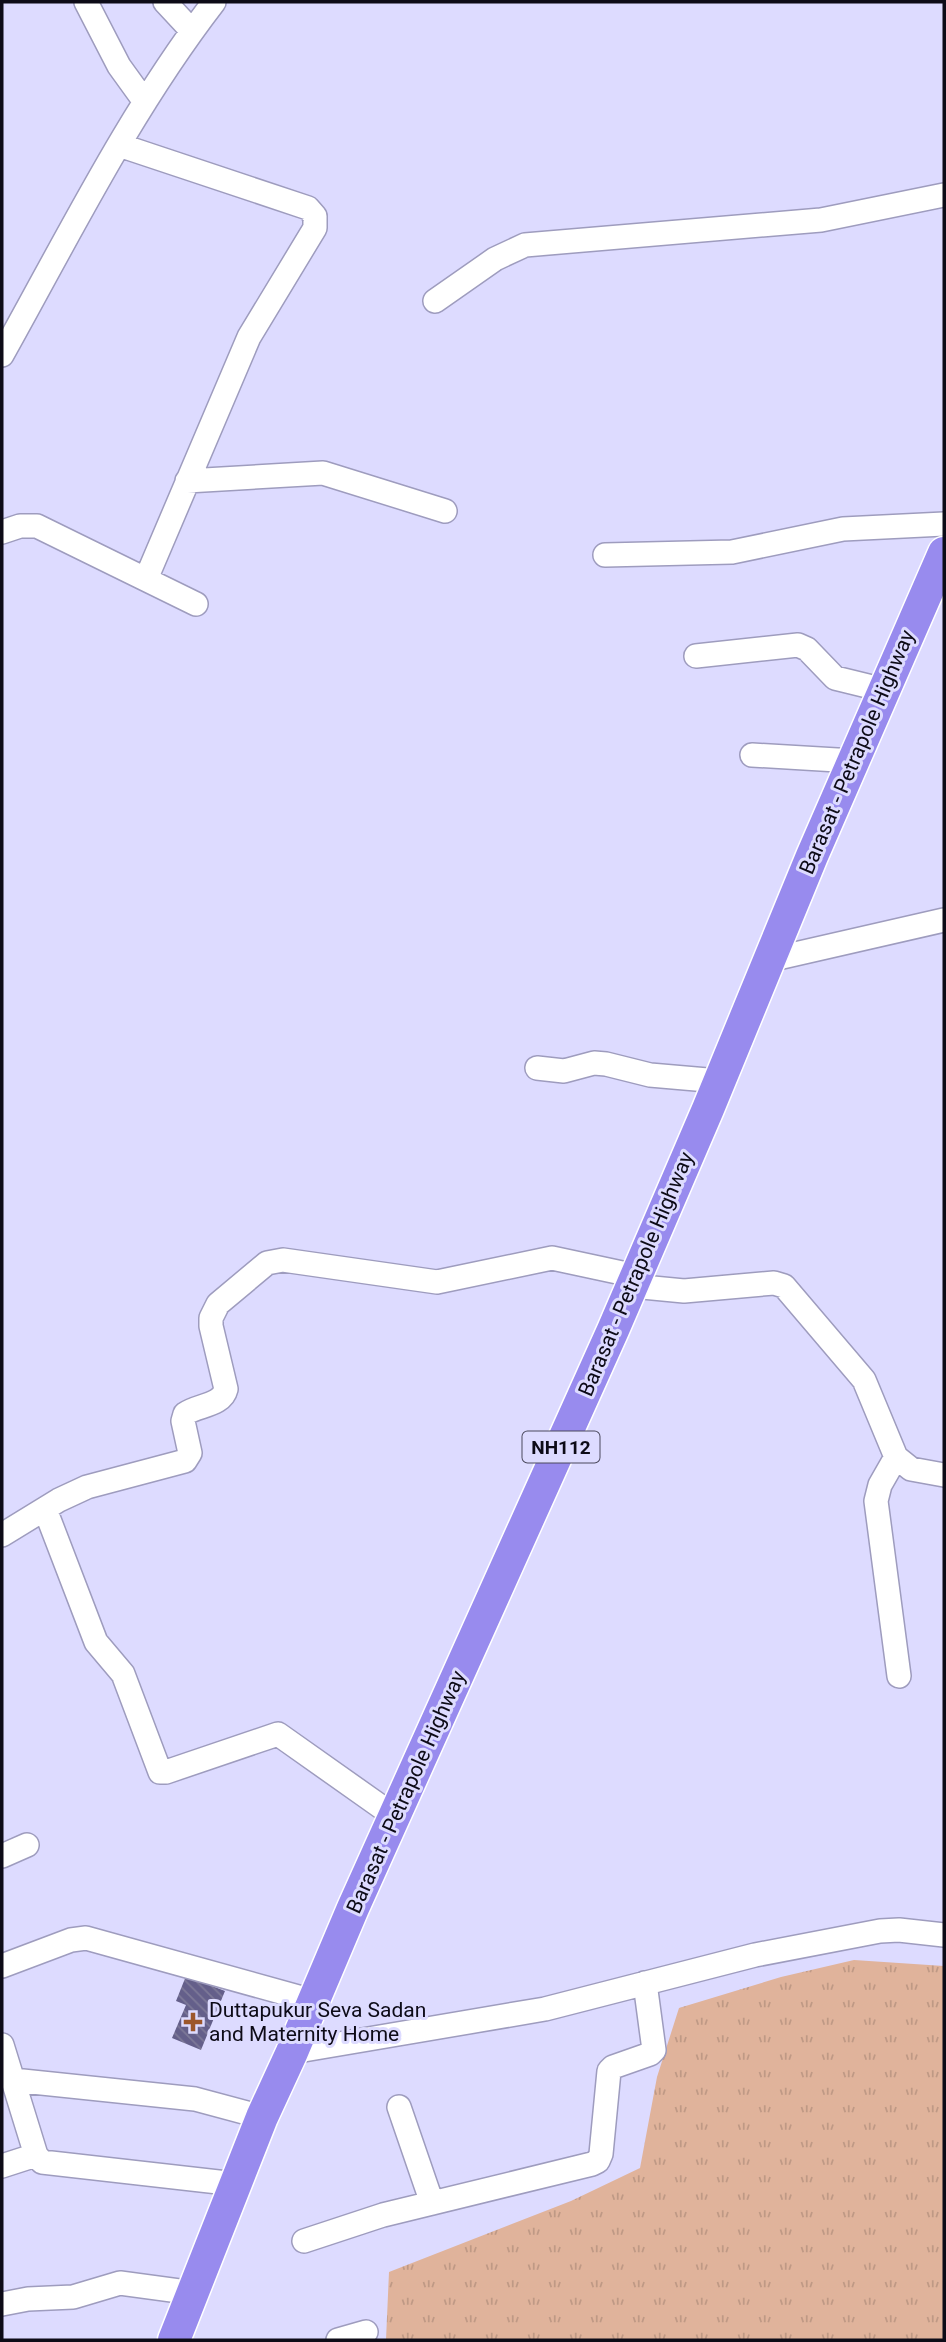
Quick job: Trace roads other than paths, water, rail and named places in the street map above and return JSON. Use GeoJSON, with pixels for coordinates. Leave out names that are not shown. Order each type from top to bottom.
{"type":"FeatureCollection","features":[{"type":"Feature","properties":{"kind":"highway","name":"Barasat - Petrapole Highway"},"geometry":{"type":"LineString","coordinates":[[174,2340],[262,2117],[634,1281],[884,690],[942,564]]}},
{"type":"Feature","properties":{"kind":"street"},"geometry":{"type":"LineString","coordinates":[[86,2],[119,66],[145,102]]}},
{"type":"Feature","properties":{"kind":"street"},"geometry":{"type":"LineString","coordinates":[[165,2],[192,31]]}},
{"type":"Feature","properties":{"kind":"street"},"geometry":{"type":"LineString","coordinates":[[2,355],[119,145],[192,31],[214,2]]}},
{"type":"Feature","properties":{"kind":"street"},"geometry":{"type":"LineString","coordinates":[[119,145],[308,208],[315,216],[315,228],[249,337],[146,579]]}},
{"type":"Feature","properties":{"kind":"street"},"geometry":{"type":"LineString","coordinates":[[435,301],[506,252],[526,246],[821,219],[944,195]]}},
{"type":"Feature","properties":{"kind":"street"},"geometry":{"type":"LineString","coordinates":[[187,481],[323,473],[445,511]]}},
{"type":"Feature","properties":{"kind":"street"},"geometry":{"type":"LineString","coordinates":[[606,555],[732,552],[843,529],[944,524]]}},
{"type":"Feature","properties":{"kind":"street"},"geometry":{"type":"LineString","coordinates":[[2,532],[20,526],[37,526],[197,604]]}},
{"type":"Feature","properties":{"kind":"street"},"geometry":{"type":"LineString","coordinates":[[696,656],[798,645],[807,649],[835,678],[884,690]]}},
{"type":"Feature","properties":{"kind":"street"},"geometry":{"type":"LineString","coordinates":[[752,755],[854,761]]}},
{"type":"Feature","properties":{"kind":"street"},"geometry":{"type":"LineString","coordinates":[[769,960],[944,920]]}},
{"type":"Feature","properties":{"kind":"street"},"geometry":{"type":"LineString","coordinates":[[537,1068],[560,1072],[594,1063],[606,1063],[650,1076],[719,1081]]}},
{"type":"Feature","properties":{"kind":"street"},"geometry":{"type":"LineString","coordinates":[[2,1535],[76,1491],[185,1461],[190,1453],[183,1421],[185,1415],[225,1395],[226,1389],[211,1326],[213,1312],[218,1304],[267,1263],[283,1260],[437,1282],[552,1258],[634,1281],[684,1291],[774,1283],[784,1286],[864,1380],[896,1457],[912,1469],[944,1475]]}},
{"type":"Feature","properties":{"kind":"street"},"geometry":{"type":"LineString","coordinates":[[896,1457],[880,1485],[876,1501],[899,1676]]}},
{"type":"Feature","properties":{"kind":"street"},"geometry":{"type":"LineString","coordinates":[[45,1509],[96,1642],[123,1674],[160,1772],[278,1734],[394,1816]]}},
{"type":"Feature","properties":{"kind":"street"},"geometry":{"type":"LineString","coordinates":[[2,1856],[27,1845]]}},
{"type":"Feature","properties":{"kind":"street"},"geometry":{"type":"LineString","coordinates":[[292,2052],[545,2009],[755,1955],[880,1931],[899,1930],[944,1935]]}},
{"type":"Feature","properties":{"kind":"street"},"geometry":{"type":"LineString","coordinates":[[2,1966],[86,1937],[313,2001]]}},
{"type":"Feature","properties":{"kind":"street"},"geometry":{"type":"LineString","coordinates":[[304,2241],[383,2215],[598,2161],[601,2154],[609,2071],[654,2050],[645,1983]]}},
{"type":"Feature","properties":{"kind":"street"},"geometry":{"type":"LineString","coordinates":[[2,2045],[36,2155],[47,2164],[236,2184]]}},
{"type":"Feature","properties":{"kind":"street"},"geometry":{"type":"LineString","coordinates":[[13,2080],[195,2099],[262,2117]]}},
{"type":"Feature","properties":{"kind":"street"},"geometry":{"type":"LineString","coordinates":[[399,2107],[432,2203]]}},
{"type":"Feature","properties":{"kind":"street"},"geometry":{"type":"LineString","coordinates":[[2,2166],[36,2155]]}},
{"type":"Feature","properties":{"kind":"street"},"geometry":{"type":"LineString","coordinates":[[2,2304],[29,2299],[73,2297],[120,2283],[194,2292]]}},
{"type":"Feature","properties":{"kind":"street"},"geometry":{"type":"LineString","coordinates":[[338,2340],[366,2332]]}},
{"type":"Feature","properties":{"kind":"place","name":"Duttapukur Seva Sadan and Maternity Home"},"geometry":{"type":"Point","coordinates":[193,2022]}}]}
